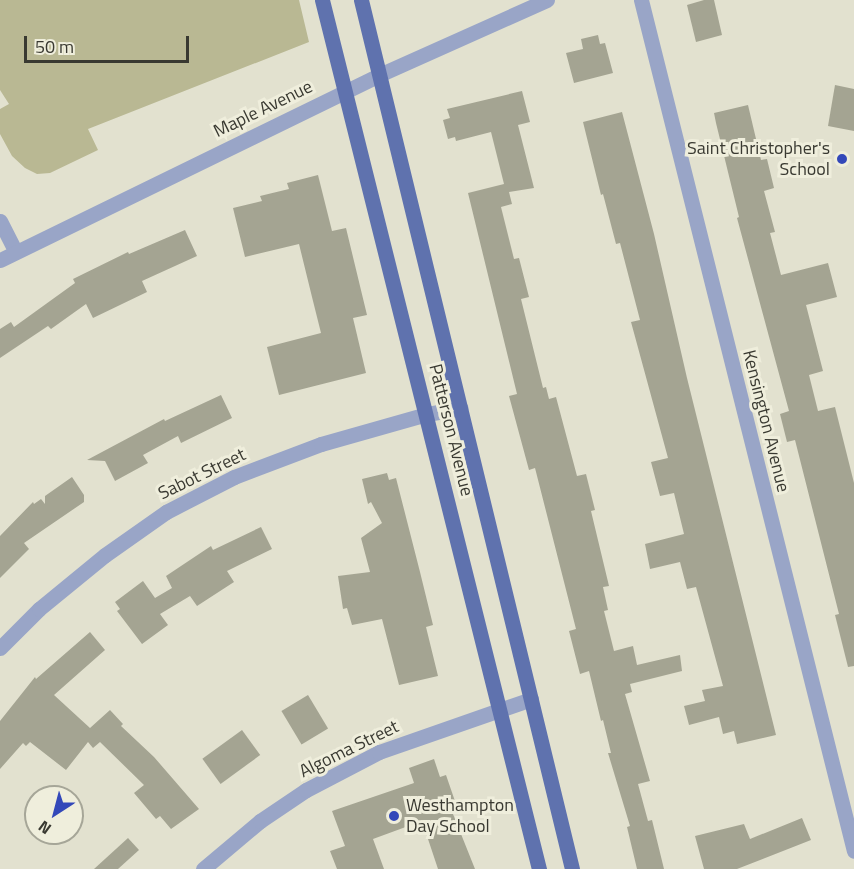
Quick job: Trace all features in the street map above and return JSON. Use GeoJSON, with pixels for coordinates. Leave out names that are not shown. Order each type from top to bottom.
{"type":"FeatureCollection","features":[{"type":"Feature","properties":{"kind":"main road","name":"Patterson Avenue"},"geometry":{"type":"LineString","coordinates":[[322,0],[539,869]]}},
{"type":"Feature","properties":{"kind":"main road","name":"Patterson Avenue"},"geometry":{"type":"LineString","coordinates":[[361,0],[572,869]]}},
{"type":"Feature","properties":{"kind":"street","name":"Maple Avenue"},"geometry":{"type":"LineString","coordinates":[[0,260],[15,250],[345,91],[547,0]]}},
{"type":"Feature","properties":{"kind":"street","name":"Kensington Avenue"},"geometry":{"type":"LineString","coordinates":[[641,0],[854,851]]}},
{"type":"Feature","properties":{"kind":"street"},"geometry":{"type":"LineString","coordinates":[[0,221],[15,250]]}},
{"type":"Feature","properties":{"kind":"street","name":"Sabot Street"},"geometry":{"type":"LineString","coordinates":[[0,648],[39,609],[105,555],[166,512],[234,477],[321,444],[427,414],[460,408]]}},
{"type":"Feature","properties":{"kind":"street","name":"Algoma Street"},"geometry":{"type":"LineString","coordinates":[[203,869],[260,821],[306,790],[380,752],[531,699]]}},
{"type":"Feature","properties":{"kind":"green space"},"geometry":{"type":"Polygon","coordinates":[[[0,0],[299,0],[309,42],[88,129],[98,150],[50,173],[37,174],[25,168],[12,156],[0,134],[0,109],[9,104],[0,90],[0,0]]]}},
{"type":"Feature","properties":{"kind":"building"},"geometry":{"type":"Polygon","coordinates":[[[704,0],[714,0],[722,35],[696,42],[687,5],[704,0]]]}},
{"type":"Feature","properties":{"kind":"building"},"geometry":{"type":"Polygon","coordinates":[[[598,35],[600,44],[605,43],[613,73],[574,83],[566,53],[583,49],[581,39],[598,35]]]}},
{"type":"Feature","properties":{"kind":"building"},"geometry":{"type":"Polygon","coordinates":[[[835,85],[854,89],[854,131],[828,126],[835,85]]]}},
{"type":"Feature","properties":{"kind":"building"},"geometry":{"type":"Polygon","coordinates":[[[522,91],[530,122],[518,125],[534,188],[509,192],[512,204],[501,207],[514,259],[519,258],[529,297],[521,299],[543,388],[546,387],[549,399],[556,397],[577,476],[586,474],[595,510],[591,511],[609,586],[603,587],[608,610],[604,611],[614,651],[633,646],[637,665],[680,655],[682,671],[630,684],[632,692],[625,694],[650,781],[638,784],[648,821],[652,820],[664,869],[637,869],[627,827],[630,826],[608,753],[611,753],[589,671],[580,674],[569,631],[576,629],[535,468],[529,470],[509,396],[517,394],[468,193],[504,184],[491,132],[456,141],[455,137],[448,139],[443,120],[450,118],[447,109],[522,91]]]}},
{"type":"Feature","properties":{"kind":"building"},"geometry":{"type":"Polygon","coordinates":[[[748,105],[761,160],[767,159],[774,188],[764,191],[775,232],[770,233],[781,275],[828,263],[837,297],[806,305],[823,371],[809,375],[818,411],[835,407],[854,483],[854,666],[848,667],[835,615],[839,614],[795,440],[787,442],[780,414],[789,411],[737,218],[739,217],[714,113],[748,105]]]}},
{"type":"Feature","properties":{"kind":"building"},"geometry":{"type":"Polygon","coordinates":[[[622,112],[776,735],[737,744],[734,731],[723,734],[719,717],[689,725],[684,706],[705,701],[702,690],[723,686],[696,587],[687,589],[680,562],[650,569],[645,544],[684,534],[674,493],[660,496],[651,462],[668,458],[631,322],[640,320],[620,243],[616,244],[603,194],[601,195],[583,122],[622,112]]]}},
{"type":"Feature","properties":{"kind":"building"},"geometry":{"type":"Polygon","coordinates":[[[318,175],[332,231],[346,228],[367,315],[353,318],[366,373],[279,395],[267,347],[321,333],[299,244],[245,257],[233,208],[262,201],[260,196],[289,189],[287,183],[318,175]]]}},
{"type":"Feature","properties":{"kind":"building"},"geometry":{"type":"Polygon","coordinates":[[[185,230],[197,256],[142,281],[147,292],[93,318],[86,304],[51,329],[48,326],[0,358],[0,329],[11,322],[14,327],[75,283],[73,279],[128,252],[129,254],[185,230]]]}},
{"type":"Feature","properties":{"kind":"building"},"geometry":{"type":"Polygon","coordinates":[[[221,395],[232,418],[181,443],[178,436],[143,455],[148,463],[115,481],[105,461],[87,460],[164,419],[165,421],[221,395]]]}},
{"type":"Feature","properties":{"kind":"building"},"geometry":{"type":"Polygon","coordinates":[[[387,473],[389,480],[396,478],[420,572],[433,625],[426,627],[438,676],[399,685],[382,619],[352,625],[347,608],[343,609],[338,576],[370,572],[361,538],[382,523],[371,502],[368,504],[362,479],[387,473]]]}},
{"type":"Feature","properties":{"kind":"building"},"geometry":{"type":"Polygon","coordinates":[[[72,477],[84,495],[84,502],[24,543],[29,549],[0,578],[0,536],[33,502],[34,504],[41,499],[45,504],[45,496],[72,477]]]}},
{"type":"Feature","properties":{"kind":"building"},"geometry":{"type":"Polygon","coordinates":[[[261,527],[272,549],[227,571],[234,582],[197,606],[190,596],[160,614],[168,625],[142,644],[117,611],[120,609],[115,602],[143,581],[155,598],[172,588],[166,576],[211,546],[213,550],[261,527]]]}},
{"type":"Feature","properties":{"kind":"building"},"geometry":{"type":"Polygon","coordinates":[[[90,632],[105,650],[54,695],[90,728],[110,710],[123,724],[121,726],[154,757],[199,809],[171,829],[160,816],[156,819],[134,793],[144,785],[100,742],[93,748],[88,742],[66,770],[30,742],[26,746],[23,743],[0,769],[0,721],[35,677],[36,679],[90,632]]]}},
{"type":"Feature","properties":{"kind":"building"},"geometry":{"type":"Polygon","coordinates":[[[308,695],[328,728],[302,744],[281,711],[308,695]]]}},
{"type":"Feature","properties":{"kind":"building"},"geometry":{"type":"Polygon","coordinates":[[[242,730],[260,755],[221,784],[202,759],[242,730]]]}},
{"type":"Feature","properties":{"kind":"building","name":"Westhampton Day School"},"geometry":{"type":"Polygon","coordinates":[[[434,759],[440,777],[446,775],[457,807],[451,809],[475,869],[438,869],[422,821],[373,839],[384,869],[337,869],[330,851],[345,846],[332,811],[414,783],[409,768],[434,759]]]}},
{"type":"Feature","properties":{"kind":"building"},"geometry":{"type":"Polygon","coordinates":[[[802,818],[811,840],[737,869],[704,869],[695,836],[744,824],[750,839],[802,818]]]}},
{"type":"Feature","properties":{"kind":"building"},"geometry":{"type":"Polygon","coordinates":[[[128,838],[139,850],[118,869],[94,869],[128,838]]]}},
{"type":"Feature","properties":{"kind":"place","name":"Saint Christopher's School"},"geometry":{"type":"Point","coordinates":[842,159]}},
{"type":"Feature","properties":{"kind":"place","name":"Westhampton Day School"},"geometry":{"type":"Point","coordinates":[394,816]}}]}
